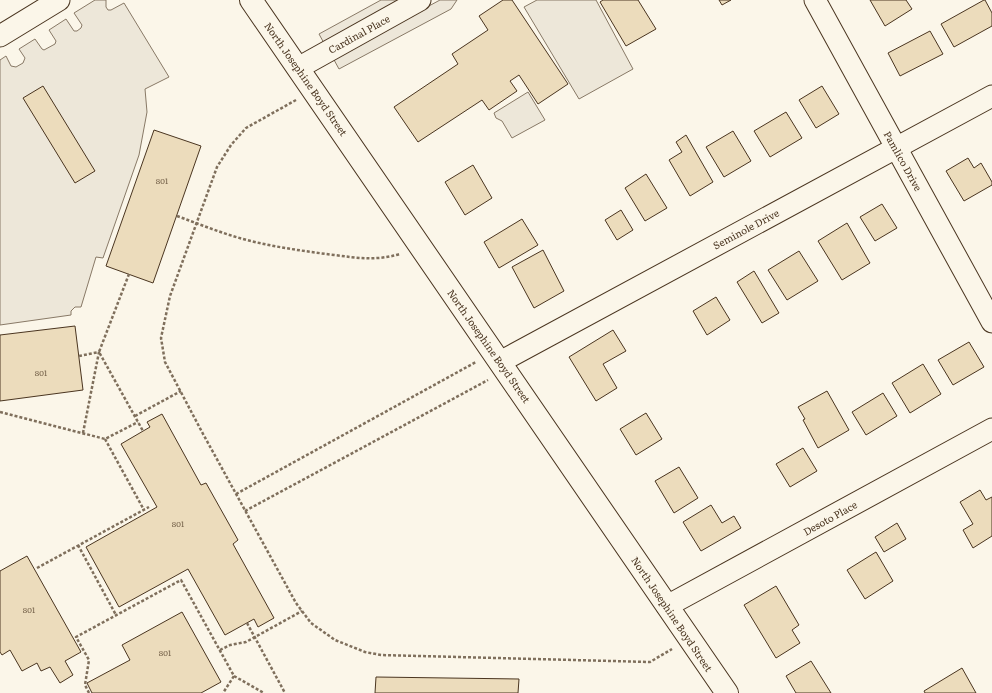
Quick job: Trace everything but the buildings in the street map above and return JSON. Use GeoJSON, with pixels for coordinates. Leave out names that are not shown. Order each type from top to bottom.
{"type":"FeatureCollection","features":[{"type":"Feature","properties":{"kind":"main road","name":"North Josephine Boyd Street"},"geometry":{"type":"LineString","coordinates":[[251,0],[727,693]]}},
{"type":"Feature","properties":{"kind":"street"},"geometry":{"type":"LineString","coordinates":[[0,36],[59,0]]}},
{"type":"Feature","properties":{"kind":"street","name":"Cardinal Place"},"geometry":{"type":"LineString","coordinates":[[298,68],[420,0]]}},
{"type":"Feature","properties":{"kind":"street","name":"Pamlico Drive"},"geometry":{"type":"LineString","coordinates":[[815,0],[992,322]]}},
{"type":"Feature","properties":{"kind":"street","name":"Seminole Drive"},"geometry":{"type":"LineString","coordinates":[[500,362],[992,96]]}},
{"type":"Feature","properties":{"kind":"street","name":"Desoto Place"},"geometry":{"type":"LineString","coordinates":[[667,606],[992,429]]}},
{"type":"Feature","properties":{"kind":"path"},"geometry":{"type":"LineString","coordinates":[[296,99],[246,128],[231,145],[217,167],[170,296],[161,338],[165,362],[296,603],[312,623],[335,640],[365,652],[382,655],[650,662],[675,647]]}},
{"type":"Feature","properties":{"kind":"path"},"geometry":{"type":"LineString","coordinates":[[177,216],[243,239],[299,251],[361,258],[388,257],[402,253]]}},
{"type":"Feature","properties":{"kind":"path"},"geometry":{"type":"LineString","coordinates":[[83,433],[99,352],[129,274]]}},
{"type":"Feature","properties":{"kind":"path"},"geometry":{"type":"LineString","coordinates":[[79,356],[99,352]]}},
{"type":"Feature","properties":{"kind":"path"},"geometry":{"type":"LineString","coordinates":[[99,352],[143,431]]}},
{"type":"Feature","properties":{"kind":"path"},"geometry":{"type":"LineString","coordinates":[[236,494],[500,362]]}},
{"type":"Feature","properties":{"kind":"path"},"geometry":{"type":"LineString","coordinates":[[245,511],[500,362]]}},
{"type":"Feature","properties":{"kind":"path"},"geometry":{"type":"LineString","coordinates":[[135,416],[181,391]]}},
{"type":"Feature","properties":{"kind":"path"},"geometry":{"type":"LineString","coordinates":[[0,412],[105,439],[138,422]]}},
{"type":"Feature","properties":{"kind":"path"},"geometry":{"type":"LineString","coordinates":[[105,439],[144,510]]}},
{"type":"Feature","properties":{"kind":"path"},"geometry":{"type":"LineString","coordinates":[[37,568],[149,507]]}},
{"type":"Feature","properties":{"kind":"path"},"geometry":{"type":"LineString","coordinates":[[78,545],[116,615]]}},
{"type":"Feature","properties":{"kind":"path"},"geometry":{"type":"LineString","coordinates":[[89,693],[85,685],[89,660],[76,637],[181,580],[234,676],[264,693]]}},
{"type":"Feature","properties":{"kind":"path"},"geometry":{"type":"LineString","coordinates":[[220,650],[230,645],[246,642],[302,611]]}},
{"type":"Feature","properties":{"kind":"path"},"geometry":{"type":"LineString","coordinates":[[247,623],[285,693]]}},
{"type":"Feature","properties":{"kind":"path"},"geometry":{"type":"LineString","coordinates":[[223,693],[234,676]]}},
{"type":"Feature","properties":{"kind":"shaded area"},"geometry":{"type":"Polygon","coordinates":[[[95,0],[106,0],[106,7],[108,10],[111,10],[124,3],[169,77],[145,89],[147,112],[139,155],[103,258],[96,257],[81,307],[75,307],[71,311],[71,315],[0,325],[0,60],[6,56],[11,66],[16,67],[23,63],[25,58],[19,49],[35,39],[44,50],[55,44],[56,41],[49,30],[66,19],[74,31],[77,31],[82,25],[74,13],[95,0]]]}},
{"type":"Feature","properties":{"kind":"shaded area"},"geometry":{"type":"Polygon","coordinates":[[[381,0],[407,0],[325,45],[319,34],[381,0]]]}},
{"type":"Feature","properties":{"kind":"shaded area"},"geometry":{"type":"Polygon","coordinates":[[[440,0],[457,0],[451,9],[339,69],[333,58],[440,0]]]}},
{"type":"Feature","properties":{"kind":"shaded area"},"geometry":{"type":"Polygon","coordinates":[[[537,0],[596,0],[633,69],[579,99],[524,7],[537,0]]]}},
{"type":"Feature","properties":{"kind":"shaded area"},"geometry":{"type":"Polygon","coordinates":[[[528,92],[545,120],[512,138],[502,121],[496,118],[494,113],[528,92]]]}}]}
